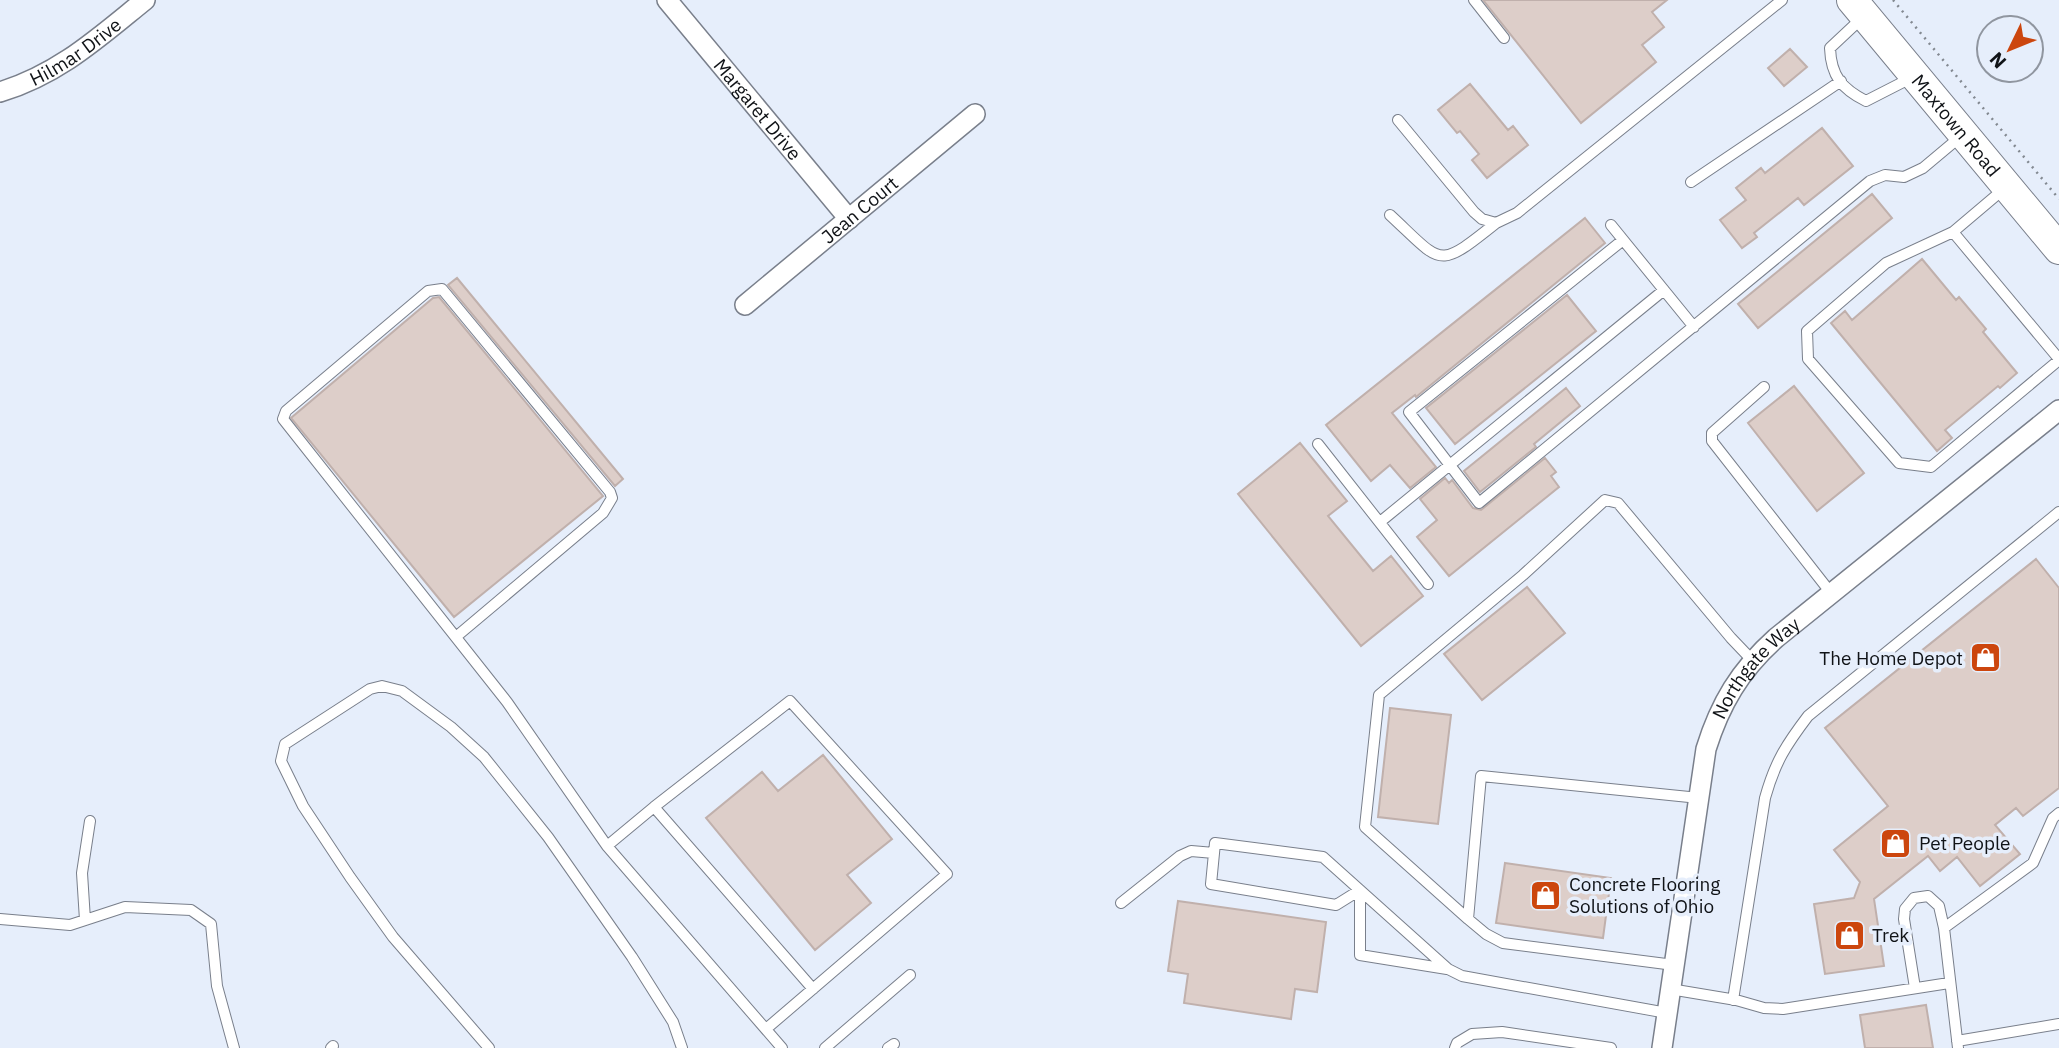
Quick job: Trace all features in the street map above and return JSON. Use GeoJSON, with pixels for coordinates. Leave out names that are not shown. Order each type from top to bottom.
{"type":"FeatureCollection","features":[{"type":"Feature","properties":{"kind":"main road","name":"Maxtown Road"},"geometry":{"type":"LineString","coordinates":[[1859,8],[2059,249]]}},
{"type":"Feature","properties":{"kind":"street","name":"Hilmar Drive"},"geometry":{"type":"LineString","coordinates":[[0,92],[34,80],[64,65],[144,0]]}},
{"type":"Feature","properties":{"kind":"street","name":"Margaret Drive"},"geometry":{"type":"LineString","coordinates":[[667,0],[849,219]]}},
{"type":"Feature","properties":{"kind":"street","name":"Jean Court"},"geometry":{"type":"LineString","coordinates":[[744,305],[975,114]]}},
{"type":"Feature","properties":{"kind":"street","name":"Northgate Way"},"geometry":{"type":"LineString","coordinates":[[1662,1048],[1706,749],[1714,722],[1726,697],[1752,660],[1776,638],[2059,410]]}},
{"type":"Feature","properties":{"kind":"lane"},"geometry":{"type":"LineString","coordinates":[[1474,0],[1504,38]]}},
{"type":"Feature","properties":{"kind":"lane"},"geometry":{"type":"LineString","coordinates":[[1390,215],[1434,255],[1445,257],[1460,252],[1496,223],[1517,213],[1782,0]]}},
{"type":"Feature","properties":{"kind":"lane"},"geometry":{"type":"LineString","coordinates":[[1859,8],[1830,48],[1831,68],[1849,92],[1866,101],[1914,76]]}},
{"type":"Feature","properties":{"kind":"lane"},"geometry":{"type":"LineString","coordinates":[[1691,182],[1841,81]]}},
{"type":"Feature","properties":{"kind":"lane"},"geometry":{"type":"LineString","coordinates":[[1398,120],[1474,212],[1482,219],[1496,223]]}},
{"type":"Feature","properties":{"kind":"lane"},"geometry":{"type":"LineString","coordinates":[[1623,240],[1409,412],[1479,503],[1870,181],[1885,175],[1904,177],[1923,168],[1963,134]]}},
{"type":"Feature","properties":{"kind":"lane"},"geometry":{"type":"LineString","coordinates":[[1953,232],[2059,359],[1931,467],[1899,463],[1808,359],[1807,331],[1886,262],[1953,232],[2006,186]]}},
{"type":"Feature","properties":{"kind":"lane"},"geometry":{"type":"LineString","coordinates":[[1611,225],[1694,327]]}},
{"type":"Feature","properties":{"kind":"lane"},"geometry":{"type":"LineString","coordinates":[[457,636],[603,513],[612,498],[610,492],[442,289],[435,289],[428,291],[286,411],[283,419],[457,636],[507,702],[607,846],[782,1048]]}},
{"type":"Feature","properties":{"kind":"lane"},"geometry":{"type":"LineString","coordinates":[[1380,522],[1664,290]]}},
{"type":"Feature","properties":{"kind":"lane"},"geometry":{"type":"LineString","coordinates":[[1763,387],[1712,433],[1712,441],[1831,593]]}},
{"type":"Feature","properties":{"kind":"lane"},"geometry":{"type":"LineString","coordinates":[[1318,444],[1428,584]]}},
{"type":"Feature","properties":{"kind":"lane"},"geometry":{"type":"LineString","coordinates":[[1674,965],[1503,943],[1486,934],[1468,919],[1365,827],[1379,695],[1523,575],[1605,500],[1618,503],[1752,660]]}},
{"type":"Feature","properties":{"kind":"lane"},"geometry":{"type":"LineString","coordinates":[[1733,1000],[1765,798],[1772,772],[1783,749],[1808,716],[2059,512]]}},
{"type":"Feature","properties":{"kind":"lane"},"geometry":{"type":"LineString","coordinates":[[489,1048],[393,937],[303,806],[281,761],[285,744],[370,689],[382,687],[402,691],[451,727],[484,757],[548,837],[632,957],[673,1022],[682,1048]]}},
{"type":"Feature","properties":{"kind":"lane"},"geometry":{"type":"LineString","coordinates":[[607,846],[790,701],[947,874],[766,1029]]}},
{"type":"Feature","properties":{"kind":"lane"},"geometry":{"type":"LineString","coordinates":[[1468,919],[1482,776],[1699,798]]}},
{"type":"Feature","properties":{"kind":"lane"},"geometry":{"type":"LineString","coordinates":[[654,807],[813,989]]}},
{"type":"Feature","properties":{"kind":"lane"},"geometry":{"type":"LineString","coordinates":[[1944,928],[2033,863],[2053,818],[2059,813]]}},
{"type":"Feature","properties":{"kind":"lane"},"geometry":{"type":"LineString","coordinates":[[85,920],[82,873],[90,821]]}},
{"type":"Feature","properties":{"kind":"lane"},"geometry":{"type":"LineString","coordinates":[[1360,890],[1336,905],[1211,884],[1215,843],[1323,857],[1360,890],[1448,969],[1462,976],[1667,1013]]}},
{"type":"Feature","properties":{"kind":"lane"},"geometry":{"type":"LineString","coordinates":[[1121,903],[1191,850],[1214,853]]}},
{"type":"Feature","properties":{"kind":"lane"},"geometry":{"type":"LineString","coordinates":[[1360,890],[1360,955],[1448,969]]}},
{"type":"Feature","properties":{"kind":"lane"},"geometry":{"type":"LineString","coordinates":[[1915,988],[1904,919],[1905,909],[1914,898],[1928,897],[1938,906],[1944,928],[1957,1044],[2059,1024]]}},
{"type":"Feature","properties":{"kind":"lane"},"geometry":{"type":"LineString","coordinates":[[0,919],[70,925],[125,907],[191,910],[211,924],[217,986],[233,1048]]}},
{"type":"Feature","properties":{"kind":"lane"},"geometry":{"type":"LineString","coordinates":[[825,1048],[910,975]]}},
{"type":"Feature","properties":{"kind":"lane"},"geometry":{"type":"LineString","coordinates":[[1670,989],[1733,1000],[1764,1009],[1783,1009],[1949,983]]}},
{"type":"Feature","properties":{"kind":"lane"},"geometry":{"type":"LineString","coordinates":[[1455,1048],[1457,1042],[1472,1034],[1502,1032],[1607,1048]]}},
{"type":"Feature","properties":{"kind":"path"},"geometry":{"type":"LineString","coordinates":[[1893,0],[2059,199]]}},
{"type":"Feature","properties":{"kind":"building"},"geometry":{"type":"Polygon","coordinates":[[[1483,0],[1667,0],[1652,12],[1664,27],[1642,45],[1656,62],[1581,123],[1483,0]]]}},
{"type":"Feature","properties":{"kind":"building"},"geometry":{"type":"Polygon","coordinates":[[[1790,49],[1807,67],[1784,86],[1768,68],[1790,49]]]}},
{"type":"Feature","properties":{"kind":"building"},"geometry":{"type":"Polygon","coordinates":[[[1470,84],[1508,130],[1513,126],[1528,145],[1487,178],[1472,160],[1479,154],[1438,110],[1470,84]]]}},
{"type":"Feature","properties":{"kind":"building"},"geometry":{"type":"Polygon","coordinates":[[[1822,128],[1853,166],[1804,205],[1798,198],[1754,233],[1757,237],[1742,248],[1720,220],[1746,200],[1736,188],[1761,168],[1765,173],[1822,128]]]}},
{"type":"Feature","properties":{"kind":"building"},"geometry":{"type":"Polygon","coordinates":[[[1872,194],[1892,218],[1758,328],[1738,304],[1872,194]]]}},
{"type":"Feature","properties":{"kind":"building"},"geometry":{"type":"Polygon","coordinates":[[[1585,218],[1605,243],[1416,397],[1415,395],[1392,413],[1436,467],[1410,488],[1390,465],[1371,481],[1326,425],[1585,218]]]}},
{"type":"Feature","properties":{"kind":"building"},"geometry":{"type":"Polygon","coordinates":[[[1922,259],[1956,300],[1959,297],[1986,329],[1983,332],[2017,373],[1945,430],[1952,438],[1937,451],[1831,323],[1845,311],[1852,320],[1922,259]]]}},
{"type":"Feature","properties":{"kind":"building"},"geometry":{"type":"Polygon","coordinates":[[[457,278],[623,479],[615,486],[448,285],[457,278]]]}},
{"type":"Feature","properties":{"kind":"building"},"geometry":{"type":"Polygon","coordinates":[[[1567,295],[1596,331],[1455,444],[1426,408],[1567,295]]]}},
{"type":"Feature","properties":{"kind":"building"},"geometry":{"type":"Polygon","coordinates":[[[439,297],[603,496],[454,617],[291,418],[433,298],[439,297]]]}},
{"type":"Feature","properties":{"kind":"building"},"geometry":{"type":"Polygon","coordinates":[[[1794,386],[1864,473],[1817,511],[1748,423],[1794,386]]]}},
{"type":"Feature","properties":{"kind":"building"},"geometry":{"type":"Polygon","coordinates":[[[1566,388],[1580,406],[1534,444],[1536,447],[1480,492],[1464,471],[1566,388]]]}},
{"type":"Feature","properties":{"kind":"building"},"geometry":{"type":"Polygon","coordinates":[[[1300,443],[1347,501],[1328,516],[1373,571],[1391,556],[1423,596],[1361,646],[1238,494],[1300,443]]]}},
{"type":"Feature","properties":{"kind":"building"},"geometry":{"type":"Polygon","coordinates":[[[1545,458],[1556,472],[1551,476],[1559,487],[1449,576],[1417,537],[1437,520],[1420,499],[1445,478],[1449,483],[1452,480],[1473,508],[1481,510],[1545,458]]]}},
{"type":"Feature","properties":{"kind":"building","name":"The Home Depot"},"geometry":{"type":"Polygon","coordinates":[[[2036,559],[2059,588],[2059,788],[2023,816],[2016,808],[1995,825],[2020,854],[1980,886],[1957,857],[1940,871],[1928,856],[1874,899],[1884,966],[1825,974],[1814,904],[1854,898],[1860,882],[1834,850],[1888,806],[1825,728],[2036,559]]]}},
{"type":"Feature","properties":{"kind":"building"},"geometry":{"type":"Polygon","coordinates":[[[1527,587],[1565,633],[1482,700],[1444,654],[1527,587]]]}},
{"type":"Feature","properties":{"kind":"building"},"geometry":{"type":"Polygon","coordinates":[[[1390,708],[1451,715],[1438,824],[1378,817],[1390,708]]]}},
{"type":"Feature","properties":{"kind":"building"},"geometry":{"type":"Polygon","coordinates":[[[823,755],[892,839],[847,875],[871,903],[815,950],[706,818],[762,772],[778,791],[823,755]]]}},
{"type":"Feature","properties":{"kind":"building"},"geometry":{"type":"Polygon","coordinates":[[[1505,863],[1611,878],[1603,938],[1496,923],[1505,863]]]}},
{"type":"Feature","properties":{"kind":"building"},"geometry":{"type":"Polygon","coordinates":[[[1178,901],[1326,922],[1317,992],[1295,989],[1291,1019],[1184,1003],[1188,974],[1168,971],[1178,901]]]}},
{"type":"Feature","properties":{"kind":"building"},"geometry":{"type":"Polygon","coordinates":[[[1926,1005],[1933,1048],[1865,1048],[1860,1015],[1926,1005]]]}},
{"type":"Feature","properties":{"kind":"place","name":"The Home Depot"},"geometry":{"type":"Point","coordinates":[1986,658]}},
{"type":"Feature","properties":{"kind":"place","name":"Pet People"},"geometry":{"type":"Point","coordinates":[1896,843]}},
{"type":"Feature","properties":{"kind":"place","name":"Concrete Flooring Solutions of Ohio"},"geometry":{"type":"Point","coordinates":[1546,895]}},
{"type":"Feature","properties":{"kind":"place","name":"Trek"},"geometry":{"type":"Point","coordinates":[1849,935]}}]}
